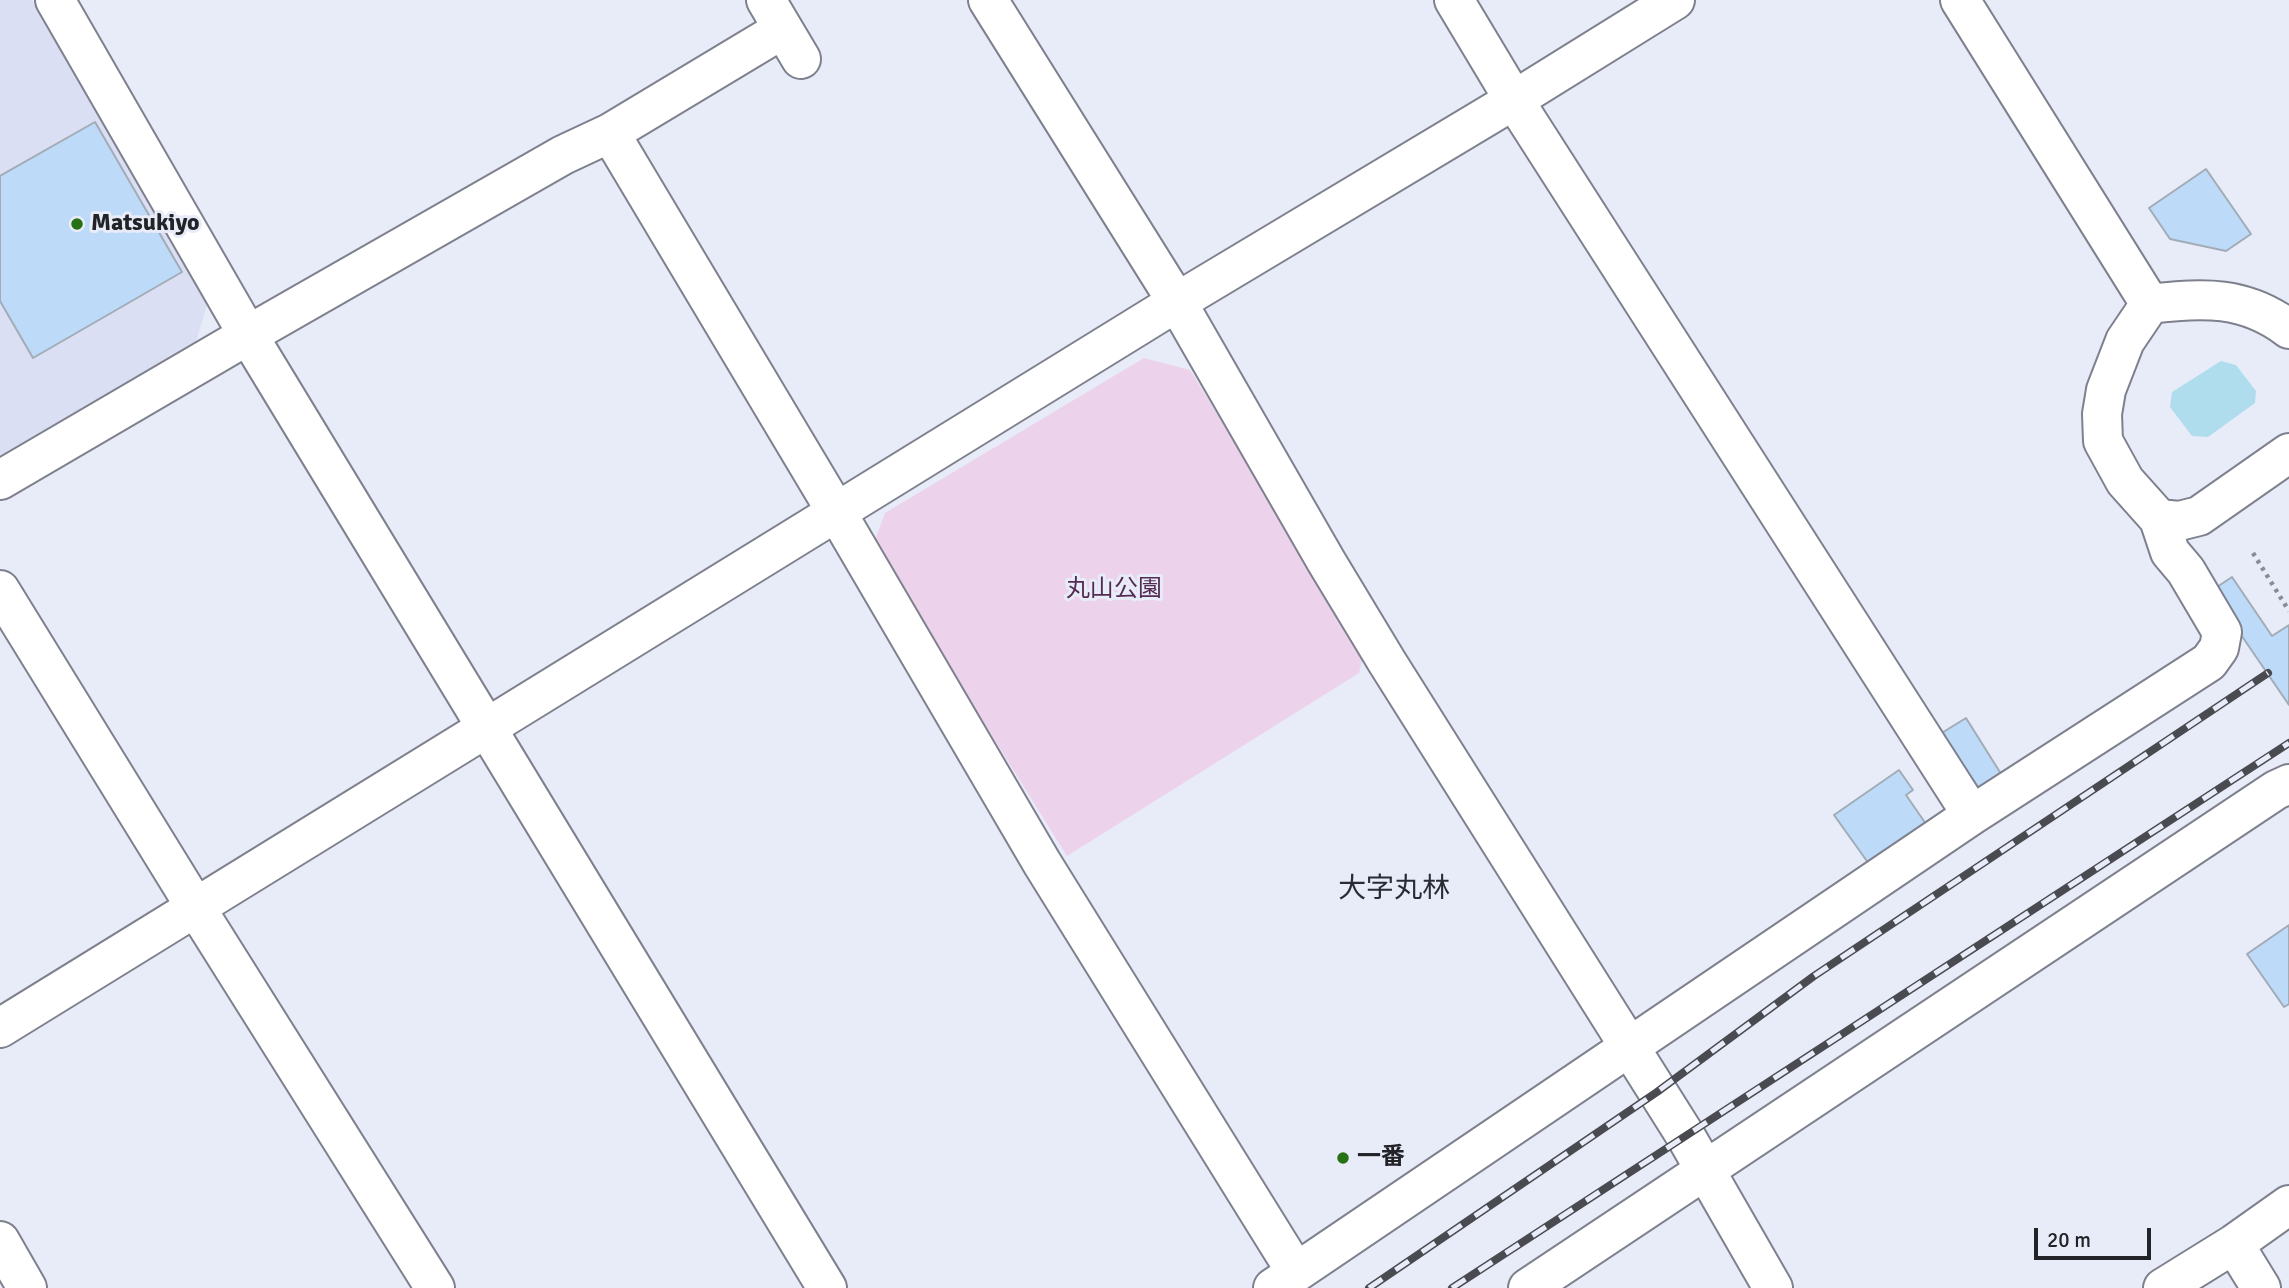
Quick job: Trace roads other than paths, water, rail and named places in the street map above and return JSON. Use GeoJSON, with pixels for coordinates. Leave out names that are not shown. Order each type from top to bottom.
{"type":"FeatureCollection","features":[{"type":"Feature","properties":{"kind":"street"},"geometry":{"type":"LineString","coordinates":[[55,0],[248,335],[827,1288]]}},
{"type":"Feature","properties":{"kind":"street"},"geometry":{"type":"LineString","coordinates":[[988,0],[1177,302],[1380,650],[1629,1046],[1773,1288]]}},
{"type":"Feature","properties":{"kind":"street"},"geometry":{"type":"LineString","coordinates":[[1454,0],[1514,100],[1972,815]]}},
{"type":"Feature","properties":{"kind":"street"},"geometry":{"type":"LineString","coordinates":[[0,1028],[1177,302],[1675,0]]}},
{"type":"Feature","properties":{"kind":"street"},"geometry":{"type":"LineString","coordinates":[[1960,0],[2150,304]]}},
{"type":"Feature","properties":{"kind":"street"},"geometry":{"type":"LineString","coordinates":[[0,480],[563,155],[610,133],[783,29]]}},
{"type":"Feature","properties":{"kind":"street"},"geometry":{"type":"LineString","coordinates":[[610,133],[837,513],[1284,1280],[1972,815],[2209,662],[2219,648],[2222,632],[2186,571],[2171,552],[2159,519],[2126,481],[2103,441],[2102,414],[2106,390],[2125,341],[2150,304],[2191,299],[2245,304],[2289,329]]}},
{"type":"Feature","properties":{"kind":"street"},"geometry":{"type":"LineString","coordinates":[[2159,519],[2179,521],[2199,516],[2289,453]]}},
{"type":"Feature","properties":{"kind":"street"},"geometry":{"type":"LineString","coordinates":[[0,590],[435,1288]]}},
{"type":"Feature","properties":{"kind":"street"},"geometry":{"type":"LineString","coordinates":[[1528,1288],[2276,790],[2289,784]]}},
{"type":"Feature","properties":{"kind":"street"},"geometry":{"type":"LineString","coordinates":[[2164,1288],[2289,1205]]}},
{"type":"Feature","properties":{"kind":"street"},"geometry":{"type":"LineString","coordinates":[[0,1241],[27,1288]]}},
{"type":"Feature","properties":{"kind":"street"},"geometry":{"type":"LineString","coordinates":[[2234,1244],[2261,1288]]}},
{"type":"Feature","properties":{"kind":"railway"},"geometry":{"type":"LineString","coordinates":[[1369,1288],[1657,1092],[1814,976],[2268,673]]}},
{"type":"Feature","properties":{"kind":"railway"},"geometry":{"type":"LineString","coordinates":[[1452,1288],[2289,743]]}},
{"type":"Feature","properties":{"kind":"place","name":"Matsukiyo"},"geometry":{"type":"Point","coordinates":[77,224]}},
{"type":"Feature","properties":{"kind":"place","name":"一番"},"geometry":{"type":"Point","coordinates":[1343,1158]}},
{"type":"Feature","properties":{"kind":"district","name":"大字丸林"},"geometry":{"type":"Point","coordinates":[1394,890]}},
{"type":"Feature","properties":{"kind":"park label","name":"丸山公園"},"geometry":{"type":"Point","coordinates":[1114,590]}}]}
